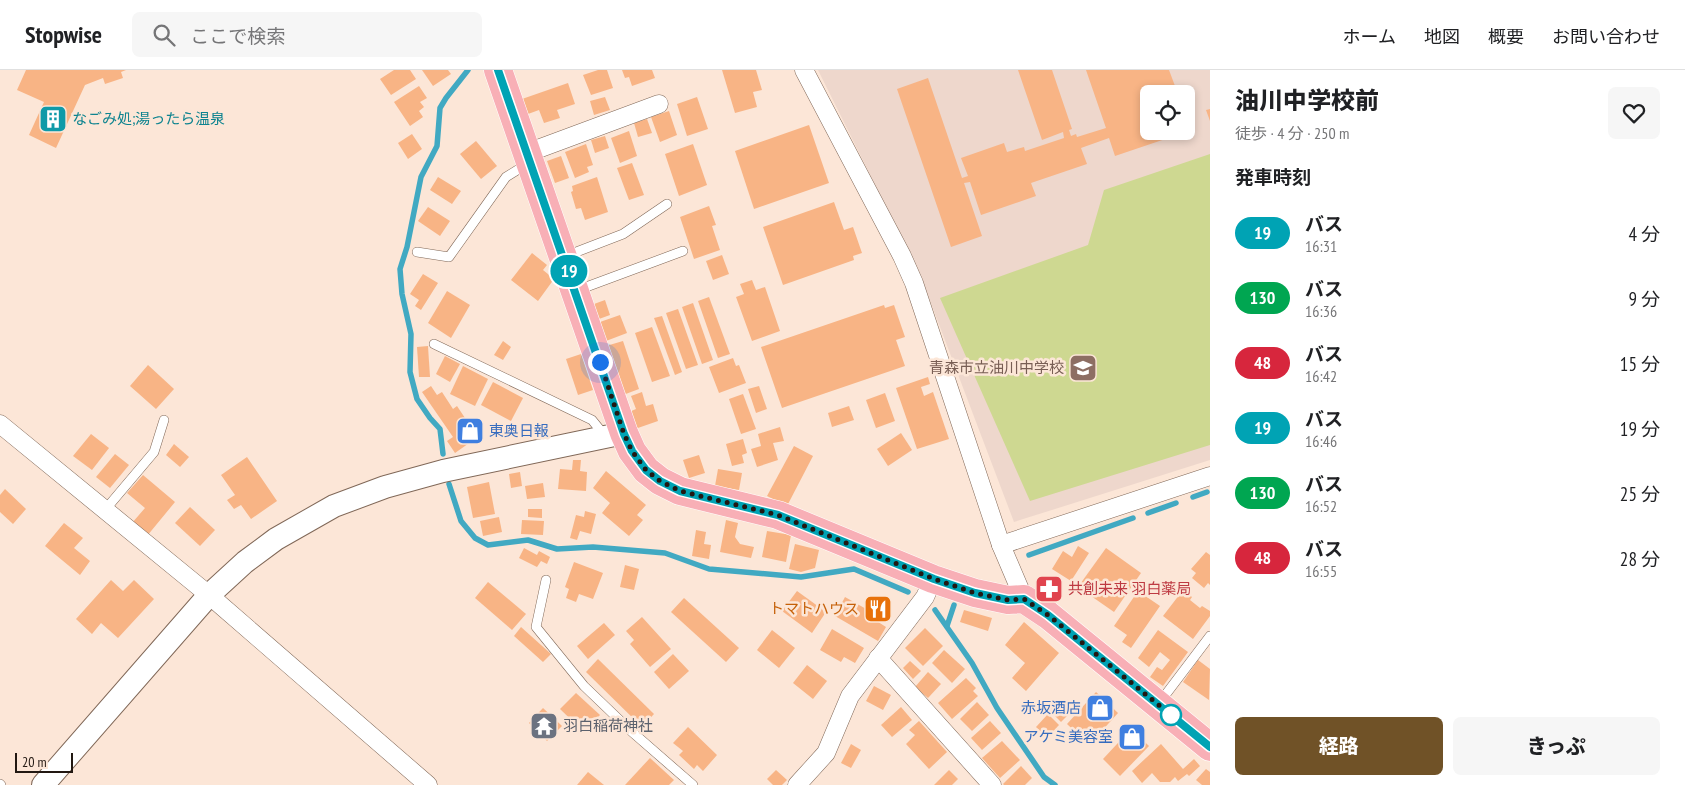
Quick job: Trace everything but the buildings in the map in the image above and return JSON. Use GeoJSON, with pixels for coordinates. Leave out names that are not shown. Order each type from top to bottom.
{"type":"FeatureCollection","features":[{"type":"Feature","properties":{"kind":"main road"},"geometry":{"type":"LineString","coordinates":[[498,70],[575,290],[615,436],[632,451],[646,470],[660,481],[680,491],[778,515],[934,579],[975,593],[1008,600],[1024,599],[1048,615],[1210,747]]}},
{"type":"Feature","properties":{"kind":"street"},"geometry":{"type":"LineString","coordinates":[[804,70],[902,256],[914,283],[1001,545],[1024,599]]}},
{"type":"Feature","properties":{"kind":"street"},"geometry":{"type":"LineString","coordinates":[[528,158],[659,104]]}},
{"type":"Feature","properties":{"kind":"street"},"geometry":{"type":"LineString","coordinates":[[0,424],[208,595],[428,785]]}},
{"type":"Feature","properties":{"kind":"street"},"geometry":{"type":"LineString","coordinates":[[43,785],[208,595],[244,562],[276,539],[334,506],[385,487],[443,471],[615,436]]}},
{"type":"Feature","properties":{"kind":"street"},"geometry":{"type":"LineString","coordinates":[[1001,545],[1210,476]]}},
{"type":"Feature","properties":{"kind":"street"},"geometry":{"type":"LineString","coordinates":[[798,785],[826,753],[850,696],[926,597],[934,579]]}},
{"type":"Feature","properties":{"kind":"street"},"geometry":{"type":"LineString","coordinates":[[878,658],[992,785]]}},
{"type":"Feature","properties":{"kind":"lane"},"geometry":{"type":"LineString","coordinates":[[417,252],[448,257],[506,177],[528,158]]}},
{"type":"Feature","properties":{"kind":"lane"},"geometry":{"type":"LineString","coordinates":[[563,257],[623,234],[667,204]]}},
{"type":"Feature","properties":{"kind":"lane"},"geometry":{"type":"LineString","coordinates":[[575,290],[684,251]]}},
{"type":"Feature","properties":{"kind":"lane"},"geometry":{"type":"LineString","coordinates":[[434,344],[592,420],[615,436]]}},
{"type":"Feature","properties":{"kind":"lane"},"geometry":{"type":"LineString","coordinates":[[105,510],[154,452],[164,420]]}},
{"type":"Feature","properties":{"kind":"lane"},"geometry":{"type":"LineString","coordinates":[[546,580],[536,627],[584,686],[631,731],[693,785]]}},
{"type":"Feature","properties":{"kind":"lane"},"geometry":{"type":"LineString","coordinates":[[1158,705],[1210,636]]}},
{"type":"Feature","properties":{"kind":"shaded area","name":"青森市立油川中学校"},"geometry":{"type":"Polygon","coordinates":[[[818,70],[1210,70],[1210,460],[1014,522],[921,277],[818,70]]]}},
{"type":"Feature","properties":{"kind":"green space"},"geometry":{"type":"Polygon","coordinates":[[[1210,154],[1210,445],[1030,501],[940,298],[1088,245],[1104,190],[1210,154]]]}},
{"type":"Feature","properties":{"kind":"waterway"},"geometry":{"type":"LineString","coordinates":[[443,454],[440,429],[417,399],[410,372],[411,334],[402,294],[400,269],[407,247],[421,177],[437,146],[440,108],[468,70]]}},
{"type":"Feature","properties":{"kind":"waterway"},"geometry":{"type":"LineString","coordinates":[[449,484],[461,521],[475,538],[488,545],[528,540],[557,549],[593,547],[665,553],[709,569],[801,577],[854,569],[908,592]]}},
{"type":"Feature","properties":{"kind":"waterway"},"geometry":{"type":"LineString","coordinates":[[1193,497],[1207,492]]}},
{"type":"Feature","properties":{"kind":"waterway"},"geometry":{"type":"LineString","coordinates":[[1148,513],[1176,503]]}},
{"type":"Feature","properties":{"kind":"waterway"},"geometry":{"type":"LineString","coordinates":[[1029,555],[1133,518]]}},
{"type":"Feature","properties":{"kind":"waterway"},"geometry":{"type":"LineString","coordinates":[[947,626],[954,605]]}},
{"type":"Feature","properties":{"kind":"waterway"},"geometry":{"type":"LineString","coordinates":[[935,610],[972,663],[997,708],[1044,777],[1055,785]]}},
{"type":"Feature","properties":{"kind":"bus line","name":"19"},"geometry":{"type":"LineString","coordinates":[[498,70],[624,434],[632,451],[646,470],[660,481],[680,491],[778,515],[934,579],[975,593],[1008,600],[1024,599],[1038,607],[1210,747]]}},
{"type":"Feature","properties":{"kind":"place","name":"なごみ処;湯ったら温泉"},"geometry":{"type":"Point","coordinates":[53,119]}},
{"type":"Feature","properties":{"kind":"place","name":"青森市立油川中学校"},"geometry":{"type":"Point","coordinates":[1083,368]}},
{"type":"Feature","properties":{"kind":"place","name":"東奥日報"},"geometry":{"type":"Point","coordinates":[470,431]}},
{"type":"Feature","properties":{"kind":"place","name":"共創未来 羽白薬局"},"geometry":{"type":"Point","coordinates":[1049,589]}},
{"type":"Feature","properties":{"kind":"place","name":"トマトハウス"},"geometry":{"type":"Point","coordinates":[878,609]}},
{"type":"Feature","properties":{"kind":"place","name":"赤坂酒店"},"geometry":{"type":"Point","coordinates":[1100,708]}},
{"type":"Feature","properties":{"kind":"place","name":"羽白稲荷神社"},"geometry":{"type":"Point","coordinates":[544,726]}},
{"type":"Feature","properties":{"kind":"place","name":"アケミ美容室"},"geometry":{"type":"Point","coordinates":[1132,737]}},
{"type":"Feature","properties":{"kind":"route"},"geometry":{"type":"LineString","coordinates":[[600,362],[624,434],[632,451],[646,470],[660,481],[680,491],[778,515],[934,579],[975,593],[1008,600],[1024,599],[1038,607],[1171,715]]}}]}
